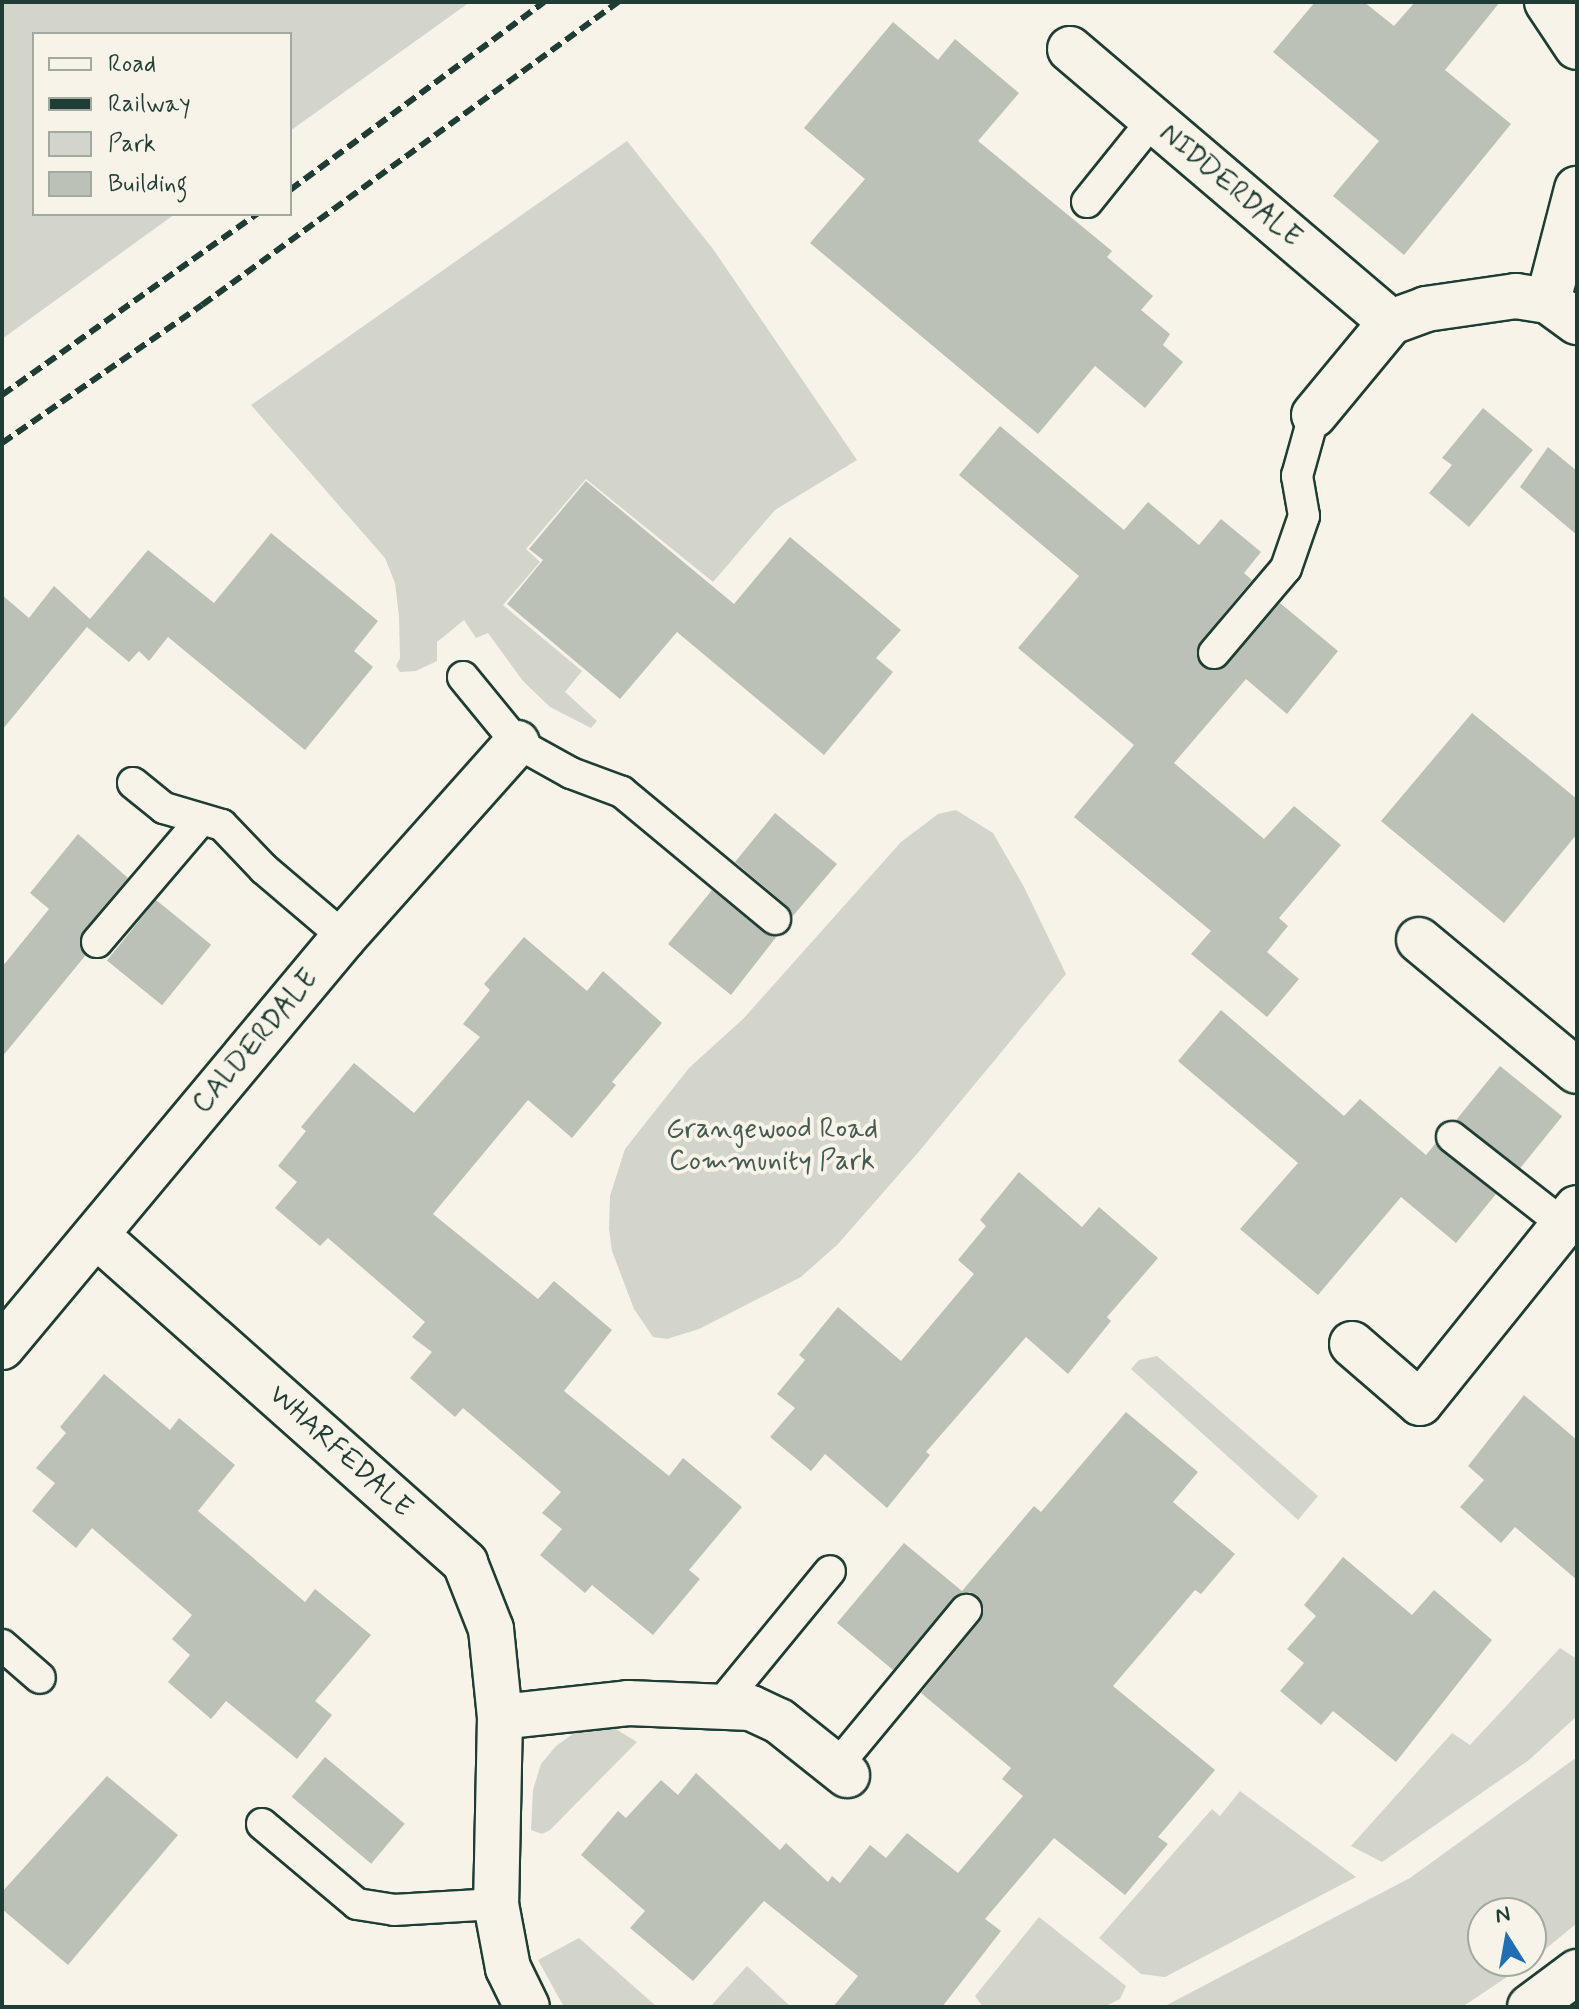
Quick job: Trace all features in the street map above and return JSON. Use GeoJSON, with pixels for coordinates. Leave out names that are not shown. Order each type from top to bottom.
{"type":"FeatureCollection","features":[{"type":"Feature","properties":{"kind":"street"},"geometry":{"type":"LineString","coordinates":[[1547,2],[1577,47]]}},
{"type":"Feature","properties":{"kind":"street","name":"NIDDERDALE"},"geometry":{"type":"LineString","coordinates":[[1070,49],[1391,322]]}},
{"type":"Feature","properties":{"kind":"street"},"geometry":{"type":"LineString","coordinates":[[1314,415],[1391,322],[1426,309],[1516,296],[1562,312],[1577,189]]}},
{"type":"Feature","properties":{"kind":"street","name":"CALDERDALE"},"geometry":{"type":"LineString","coordinates":[[2,1347],[344,937],[517,743]]}},
{"type":"Feature","properties":{"kind":"street"},"geometry":{"type":"LineString","coordinates":[[1419,940],[1577,1071]]}},
{"type":"Feature","properties":{"kind":"street"},"geometry":{"type":"LineString","coordinates":[[1352,1344],[1420,1403],[1570,1216]]}},
{"type":"Feature","properties":{"kind":"street","name":"WHARFEDALE"},"geometry":{"type":"LineString","coordinates":[[96,1235],[465,1563],[491,1629],[500,1717],[496,1904],[508,1968],[527,2007]]}},
{"type":"Feature","properties":{"kind":"street"},"geometry":{"type":"LineString","coordinates":[[500,1717],[628,1703],[751,1708],[779,1721],[842,1771]]}},
{"type":"Feature","properties":{"kind":"street"},"geometry":{"type":"LineString","coordinates":[[1530,2007],[1577,1972]]}},
{"type":"Feature","properties":{"kind":"lane"},"geometry":{"type":"LineString","coordinates":[[1087,202],[1153,120]]}},
{"type":"Feature","properties":{"kind":"lane"},"geometry":{"type":"LineString","coordinates":[[1214,653],[1286,568],[1304,516],[1297,476],[1314,415]]}},
{"type":"Feature","properties":{"kind":"lane"},"geometry":{"type":"LineString","coordinates":[[463,677],[517,743],[571,773],[622,792],[775,919]]}},
{"type":"Feature","properties":{"kind":"lane"},"geometry":{"type":"LineString","coordinates":[[133,783],[164,808],[222,825],[264,869],[344,937]]}},
{"type":"Feature","properties":{"kind":"lane"},"geometry":{"type":"LineString","coordinates":[[97,942],[201,820]]}},
{"type":"Feature","properties":{"kind":"lane"},"geometry":{"type":"LineString","coordinates":[[1452,1137],[1570,1216]]}},
{"type":"Feature","properties":{"kind":"lane"},"geometry":{"type":"LineString","coordinates":[[720,1705],[830,1571]]}},
{"type":"Feature","properties":{"kind":"lane"},"geometry":{"type":"LineString","coordinates":[[842,1771],[966,1610]]}},
{"type":"Feature","properties":{"kind":"lane"},"geometry":{"type":"LineString","coordinates":[[2,1645],[40,1678]]}},
{"type":"Feature","properties":{"kind":"lane"},"geometry":{"type":"LineString","coordinates":[[262,1824],[357,1904],[407,1910],[496,1904]]}},
{"type":"Feature","properties":{"kind":"green space"},"geometry":{"type":"Polygon","coordinates":[[[2,2],[470,2],[292,130],[292,32],[32,32],[32,216],[172,216],[2,339],[2,2]]]}},
{"type":"Feature","properties":{"kind":"green space"},"geometry":{"type":"Polygon","coordinates":[[[627,141],[713,249],[857,460],[775,510],[713,582],[586,479],[526,549],[540,562],[503,605],[582,671],[565,692],[597,721],[591,728],[550,707],[523,681],[488,633],[476,638],[464,620],[437,642],[437,661],[416,671],[400,672],[396,666],[400,658],[395,583],[385,558],[251,405],[627,141]]]}},
{"type":"Feature","properties":{"kind":"green space","name":"Grangewood Road Community Park"},"geometry":{"type":"Polygon","coordinates":[[[956,810],[993,833],[1024,887],[1066,974],[916,1155],[838,1244],[801,1277],[699,1329],[667,1339],[653,1337],[634,1309],[612,1251],[610,1196],[625,1149],[689,1068],[744,1018],[901,842],[938,814],[956,810]]]}},
{"type":"Feature","properties":{"kind":"green space"},"geometry":{"type":"Polygon","coordinates":[[[1157,1356],[1318,1496],[1298,1520],[1131,1369],[1139,1360],[1157,1356]]]}},
{"type":"Feature","properties":{"kind":"green space"},"geometry":{"type":"Polygon","coordinates":[[[1560,1648],[1577,1659],[1577,1716],[1529,1760],[1382,1862],[1351,1846],[1452,1733],[1470,1745],[1560,1648]]]}},
{"type":"Feature","properties":{"kind":"green space"},"geometry":{"type":"Polygon","coordinates":[[[583,1727],[614,1728],[637,1742],[550,1830],[542,1834],[531,1830],[533,1790],[541,1764],[556,1746],[583,1727]]]}},
{"type":"Feature","properties":{"kind":"green space"},"geometry":{"type":"Polygon","coordinates":[[[1577,1757],[1577,1923],[1547,1948],[1547,1897],[1467,1897],[1467,1977],[1507,1977],[1462,2007],[1163,2007],[1410,1878],[1577,1757]]]}},
{"type":"Feature","properties":{"kind":"green space"},"geometry":{"type":"Polygon","coordinates":[[[1240,1791],[1356,1877],[1165,1977],[1141,1974],[1099,1938],[1212,1809],[1220,1816],[1240,1791]]]}},
{"type":"Feature","properties":{"kind":"green space"},"geometry":{"type":"Polygon","coordinates":[[[1039,1917],[1126,1986],[1120,1999],[1104,2007],[983,2007],[975,1996],[1039,1917]]]}},
{"type":"Feature","properties":{"kind":"green space"},"geometry":{"type":"Polygon","coordinates":[[[579,1938],[657,2007],[564,2007],[538,1960],[579,1938]]]}},
{"type":"Feature","properties":{"kind":"green space"},"geometry":{"type":"Polygon","coordinates":[[[747,1966],[791,2007],[710,2007],[747,1966]]]}},
{"type":"Feature","properties":{"kind":"building"},"geometry":{"type":"Polygon","coordinates":[[[1315,2],[1364,2],[1394,26],[1415,2],[1500,2],[1445,70],[1511,124],[1404,255],[1333,196],[1379,141],[1273,52],[1315,2]]]}},
{"type":"Feature","properties":{"kind":"building"},"geometry":{"type":"Polygon","coordinates":[[[893,22],[938,60],[955,39],[1019,93],[978,141],[1112,251],[1107,257],[1153,296],[1141,310],[1170,334],[1163,345],[1183,362],[1145,408],[1095,366],[1038,434],[810,243],[865,179],[804,128],[893,22]]]}},
{"type":"Feature","properties":{"kind":"building"},"geometry":{"type":"Polygon","coordinates":[[[1483,408],[1533,450],[1469,527],[1429,493],[1452,465],[1442,458],[1483,408]]]}},
{"type":"Feature","properties":{"kind":"building"},"geometry":{"type":"Polygon","coordinates":[[[1000,426],[1124,530],[1148,502],[1199,545],[1221,519],[1261,552],[1244,573],[1252,580],[1200,642],[1197,658],[1203,667],[1219,670],[1227,665],[1280,603],[1338,651],[1287,714],[1246,679],[1174,763],[1264,839],[1294,806],[1341,845],[1279,918],[1288,926],[1267,952],[1299,979],[1267,1017],[1191,954],[1211,931],[1074,817],[1134,745],[1018,648],[1079,576],[959,475],[1000,426]]]}},
{"type":"Feature","properties":{"kind":"building"},"geometry":{"type":"Polygon","coordinates":[[[1548,447],[1577,471],[1577,535],[1520,487],[1548,447]]]}},
{"type":"Feature","properties":{"kind":"building"},"geometry":{"type":"Polygon","coordinates":[[[586,481],[734,604],[790,537],[901,630],[876,658],[893,672],[824,755],[677,632],[620,699],[507,604],[543,560],[529,549],[586,481]]]}},
{"type":"Feature","properties":{"kind":"building"},"geometry":{"type":"Polygon","coordinates":[[[271,533],[378,621],[354,651],[373,667],[305,750],[168,637],[149,661],[139,651],[129,662],[87,627],[2,730],[2,595],[29,618],[54,586],[90,619],[148,550],[214,603],[271,533]]]}},
{"type":"Feature","properties":{"kind":"building"},"geometry":{"type":"Polygon","coordinates":[[[1472,713],[1577,799],[1577,834],[1504,923],[1381,821],[1472,713]]]}},
{"type":"Feature","properties":{"kind":"building"},"geometry":{"type":"Polygon","coordinates":[[[775,813],[837,864],[792,917],[786,905],[735,862],[775,813]]]}},
{"type":"Feature","properties":{"kind":"building"},"geometry":{"type":"Polygon","coordinates":[[[78,834],[128,878],[83,931],[80,947],[85,956],[2,1057],[2,967],[49,909],[30,893],[78,834]]]}},
{"type":"Feature","properties":{"kind":"building"},"geometry":{"type":"Polygon","coordinates":[[[712,890],[764,933],[777,936],[731,995],[668,944],[712,890]]]}},
{"type":"Feature","properties":{"kind":"building"},"geometry":{"type":"Polygon","coordinates":[[[156,900],[211,945],[162,1005],[107,961],[156,900]]]}},
{"type":"Feature","properties":{"kind":"building"},"geometry":{"type":"Polygon","coordinates":[[[524,937],[587,991],[603,971],[662,1023],[612,1082],[616,1085],[572,1138],[528,1100],[433,1214],[538,1299],[554,1281],[612,1330],[564,1391],[669,1476],[683,1458],[742,1507],[689,1570],[700,1579],[653,1635],[592,1585],[585,1593],[540,1555],[562,1529],[542,1513],[561,1492],[463,1408],[455,1417],[410,1378],[432,1352],[412,1337],[425,1322],[328,1238],[320,1246],[275,1208],[297,1182],[278,1166],[306,1131],[301,1127],[354,1063],[414,1113],[480,1037],[463,1024],[490,990],[484,984],[524,937]]]}},
{"type":"Feature","properties":{"kind":"building"},"geometry":{"type":"Polygon","coordinates":[[[1221,1010],[1344,1116],[1360,1099],[1426,1155],[1435,1144],[1496,1194],[1456,1243],[1401,1197],[1318,1295],[1240,1229],[1298,1163],[1178,1061],[1221,1010]]]}},
{"type":"Feature","properties":{"kind":"building"},"geometry":{"type":"Polygon","coordinates":[[[1500,1066],[1562,1116],[1519,1170],[1457,1120],[1500,1066]]]}},
{"type":"Feature","properties":{"kind":"building"},"geometry":{"type":"Polygon","coordinates":[[[1019,1172],[1082,1227],[1099,1207],[1158,1258],[1107,1317],[1111,1321],[1068,1374],[1026,1337],[926,1452],[930,1455],[887,1508],[825,1454],[811,1471],[770,1437],[795,1408],[777,1394],[805,1360],[799,1355],[838,1307],[901,1361],[974,1274],[958,1260],[986,1226],[980,1220],[1019,1172]]]}},
{"type":"Feature","properties":{"kind":"building"},"geometry":{"type":"Polygon","coordinates":[[[104,1374],[170,1430],[179,1418],[235,1465],[198,1511],[305,1602],[315,1589],[371,1635],[315,1701],[332,1715],[297,1759],[226,1701],[211,1719],[168,1682],[190,1655],[172,1639],[192,1615],[92,1528],[76,1548],[32,1511],[55,1483],[36,1468],[66,1433],[60,1427],[104,1374]]]}},
{"type":"Feature","properties":{"kind":"building"},"geometry":{"type":"Polygon","coordinates":[[[1524,1395],[1577,1440],[1577,1580],[1515,1527],[1501,1543],[1460,1507],[1484,1480],[1468,1466],[1524,1395]]]}},
{"type":"Feature","properties":{"kind":"building"},"geometry":{"type":"Polygon","coordinates":[[[1126,1412],[1198,1472],[1173,1502],[1235,1554],[1201,1594],[1195,1590],[1113,1686],[1215,1770],[1158,1837],[1168,1844],[1125,1895],[1054,1838],[985,1919],[1001,1931],[942,2007],[833,2007],[858,1976],[764,1901],[693,1981],[630,1928],[645,1911],[581,1855],[618,1811],[626,1818],[661,1780],[678,1795],[696,1773],[780,1850],[786,1843],[828,1882],[832,1876],[840,1883],[870,1845],[886,1858],[907,1833],[958,1873],[1023,1796],[1002,1779],[1011,1768],[921,1693],[980,1621],[982,1603],[970,1592],[953,1598],[893,1670],[837,1623],[904,1543],[962,1591],[1034,1506],[1041,1512],[1126,1412]]]}},
{"type":"Feature","properties":{"kind":"building"},"geometry":{"type":"Polygon","coordinates":[[[1343,1557],[1412,1615],[1434,1590],[1492,1640],[1396,1762],[1333,1711],[1321,1725],[1280,1691],[1304,1663],[1287,1649],[1316,1616],[1304,1605],[1343,1557]]]}},
{"type":"Feature","properties":{"kind":"building"},"geometry":{"type":"Polygon","coordinates":[[[325,1757],[405,1824],[371,1864],[292,1797],[325,1757]]]}},
{"type":"Feature","properties":{"kind":"building"},"geometry":{"type":"Polygon","coordinates":[[[107,1776],[178,1835],[68,1965],[2,1909],[2,1892],[107,1776]]]}},
{"type":"Feature","properties":{"kind":"railway"},"geometry":{"type":"LineString","coordinates":[[292,189],[544,2]]}},
{"type":"Feature","properties":{"kind":"railway"},"geometry":{"type":"LineString","coordinates":[[2,443],[202,305],[618,2]]}},
{"type":"Feature","properties":{"kind":"railway"},"geometry":{"type":"LineString","coordinates":[[2,395],[254,216]]}}]}
